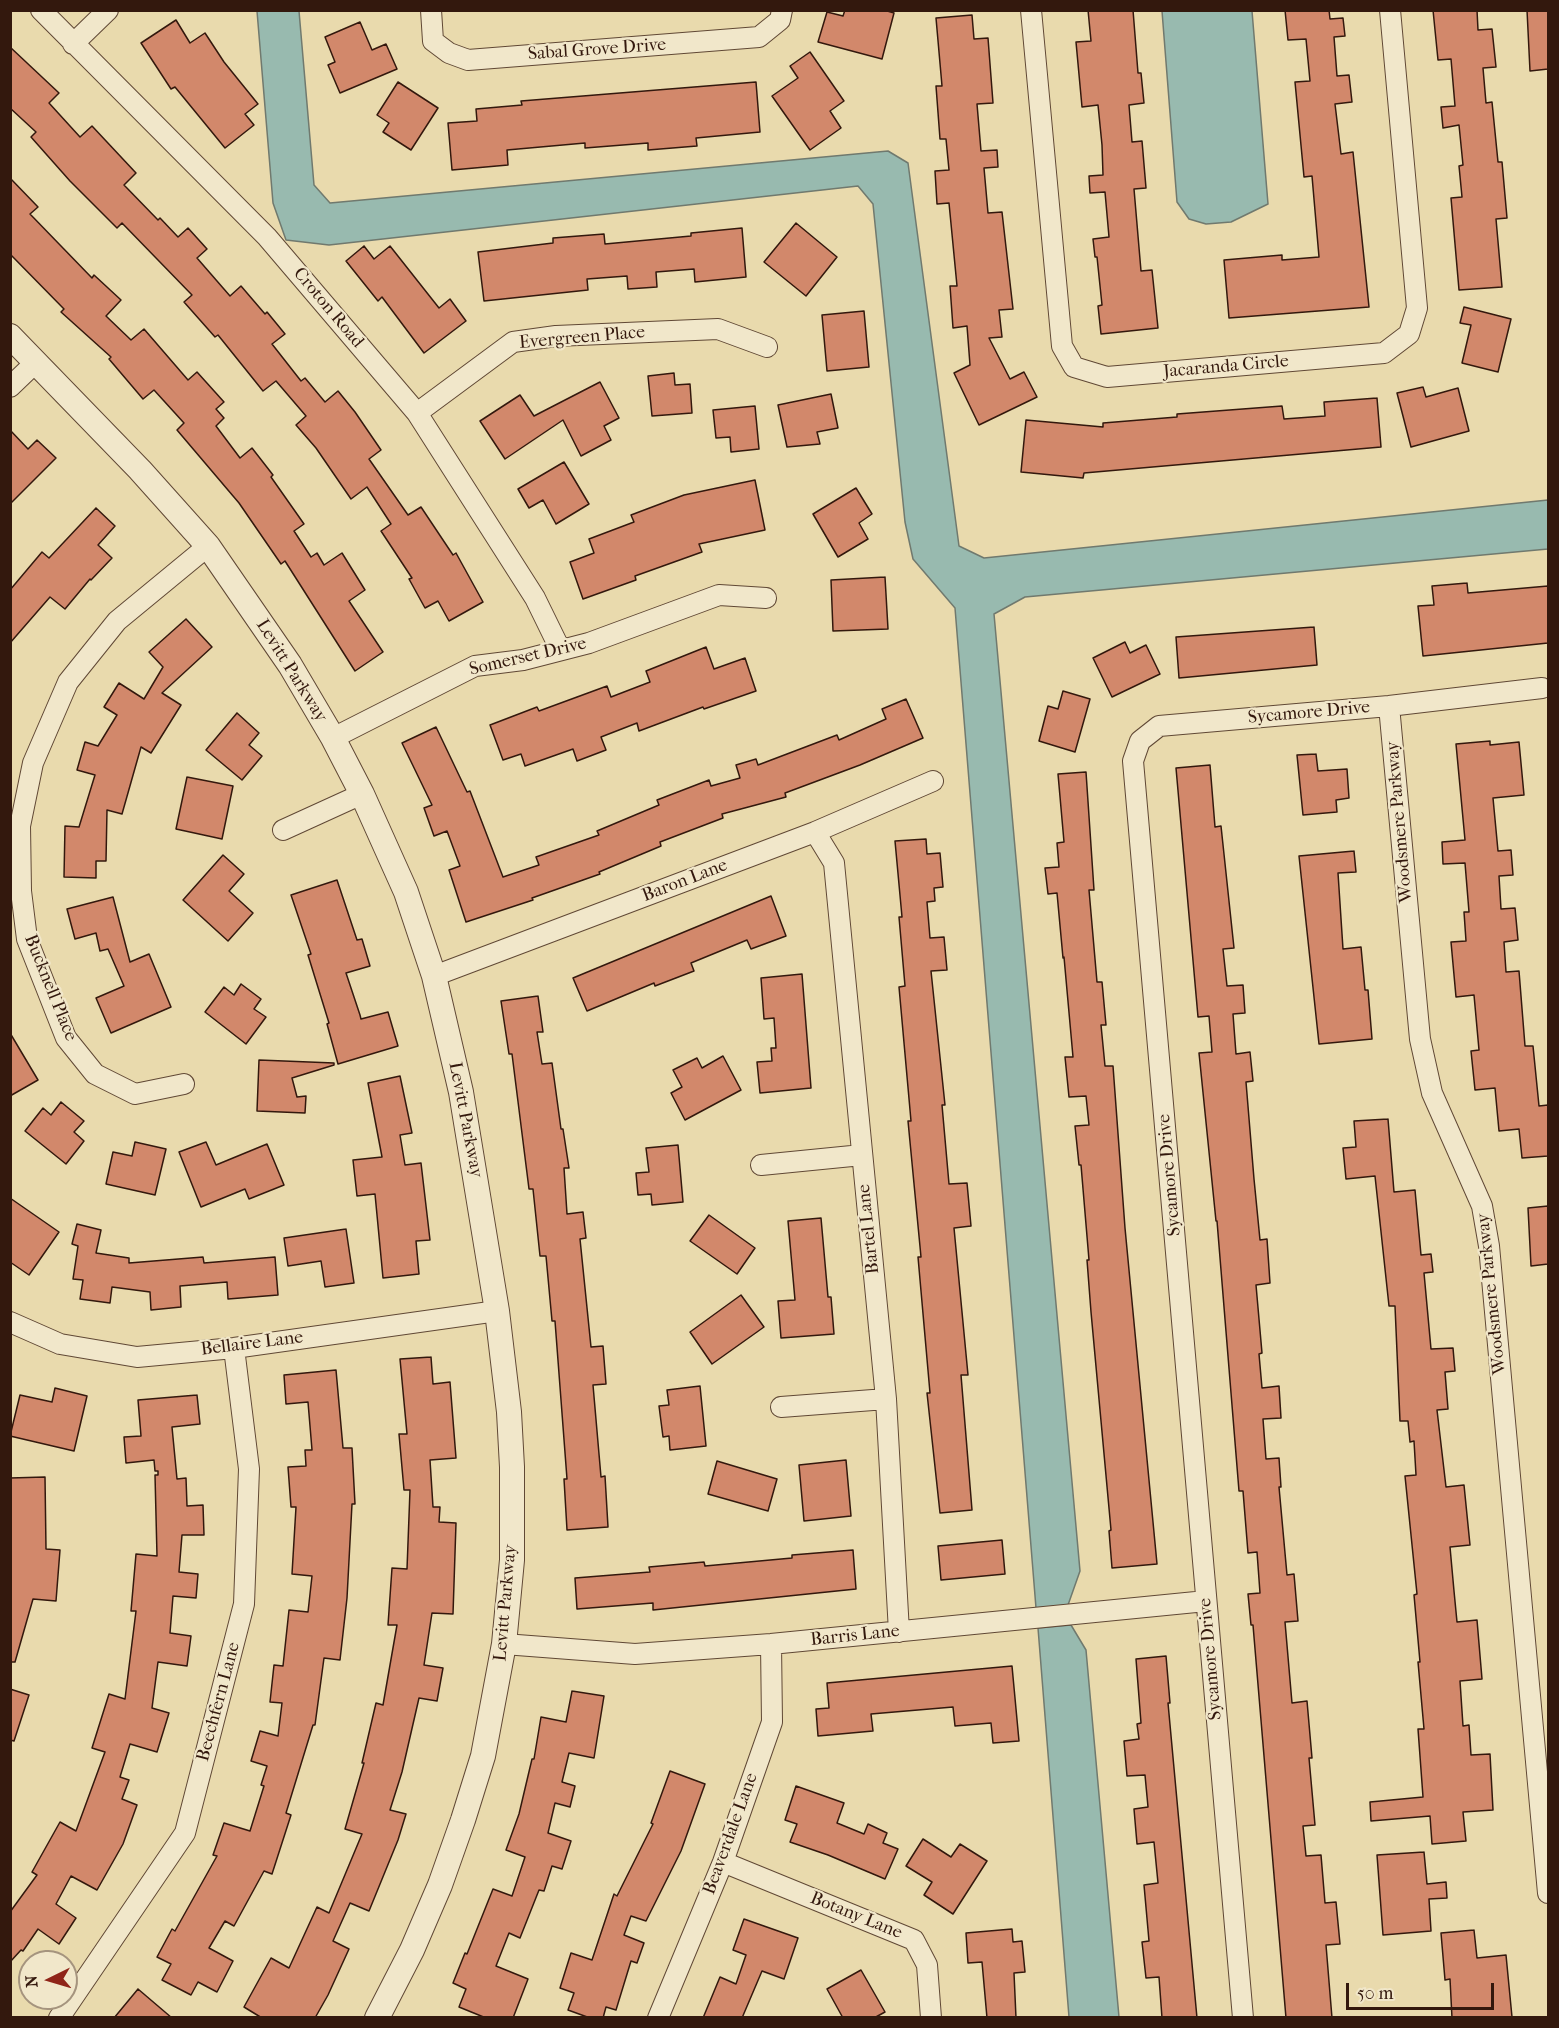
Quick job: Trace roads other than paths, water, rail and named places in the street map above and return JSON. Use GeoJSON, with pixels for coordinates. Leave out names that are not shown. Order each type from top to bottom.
{"type":"FeatureCollection","features":[{"type":"Feature","properties":{"kind":"street","name":"Croton Road"},"geometry":{"type":"LineString","coordinates":[[41,10],[267,237],[417,413],[535,598],[560,650]]}},
{"type":"Feature","properties":{"kind":"street"},"geometry":{"type":"LineString","coordinates":[[73,44],[108,10]]}},
{"type":"Feature","properties":{"kind":"street","name":"Sabal Grove Drive"},"geometry":{"type":"LineString","coordinates":[[431,10],[433,40],[449,53],[468,60],[759,37],[780,20],[782,10]]}},
{"type":"Feature","properties":{"kind":"street","name":"Jacaranda Circle"},"geometry":{"type":"LineString","coordinates":[[1032,10],[1062,346],[1074,367],[1107,377],[1384,353],[1409,334],[1417,308],[1390,10]]}},
{"type":"Feature","properties":{"kind":"street","name":"Evergreen Place"},"geometry":{"type":"LineString","coordinates":[[417,413],[513,342],[556,336],[718,329],[767,347]]}},
{"type":"Feature","properties":{"kind":"street","name":"Levitt Parkway"},"geometry":{"type":"LineString","coordinates":[[10,336],[140,470],[208,546],[290,665],[333,738],[362,794],[406,892],[434,976],[461,1092],[497,1311],[509,1412],[512,1467],[512,1560],[504,1644],[483,1756],[440,1885],[412,1950],[377,2018]]}},
{"type":"Feature","properties":{"kind":"street"},"geometry":{"type":"LineString","coordinates":[[10,387],[35,363]]}},
{"type":"Feature","properties":{"kind":"street","name":"Bucknell Place"},"geometry":{"type":"LineString","coordinates":[[184,1084],[135,1094],[95,1074],[66,1038],[27,939],[21,891],[20,826],[33,763],[68,682],[117,621],[208,546]]}},
{"type":"Feature","properties":{"kind":"street","name":"Somerset Drive"},"geometry":{"type":"LineString","coordinates":[[333,738],[475,666],[522,660],[589,643],[719,595],[766,598]]}},
{"type":"Feature","properties":{"kind":"street","name":"Sycamore Drive"},"geometry":{"type":"LineString","coordinates":[[1243,2018],[1133,761],[1140,741],[1159,726],[1389,706],[1542,688]]}},
{"type":"Feature","properties":{"kind":"street","name":"Woodsmere Parkway"},"geometry":{"type":"LineString","coordinates":[[1389,706],[1420,1039],[1432,1093],[1482,1206],[1490,1246],[1548,1893]]}},
{"type":"Feature","properties":{"kind":"street","name":"Baron Lane"},"geometry":{"type":"LineString","coordinates":[[434,976],[815,832],[933,781]]}},
{"type":"Feature","properties":{"kind":"street"},"geometry":{"type":"LineString","coordinates":[[283,830],[362,794]]}},
{"type":"Feature","properties":{"kind":"street","name":"Bartel Lane"},"geometry":{"type":"LineString","coordinates":[[815,832],[834,863],[886,1399],[899,1632]]}},
{"type":"Feature","properties":{"kind":"street"},"geometry":{"type":"LineString","coordinates":[[761,1165],[862,1155]]}},
{"type":"Feature","properties":{"kind":"street","name":"Bellaire Lane"},"geometry":{"type":"LineString","coordinates":[[10,1323],[60,1344],[136,1357],[234,1348],[497,1311]]}},
{"type":"Feature","properties":{"kind":"street","name":"Beechfern Lane"},"geometry":{"type":"LineString","coordinates":[[59,2018],[185,1833],[244,1604],[249,1469],[234,1348]]}},
{"type":"Feature","properties":{"kind":"street"},"geometry":{"type":"LineString","coordinates":[[781,1407],[886,1399]]}},
{"type":"Feature","properties":{"kind":"street","name":"Barris Lane"},"geometry":{"type":"LineString","coordinates":[[504,1644],[635,1654],[771,1644],[1206,1601]]}},
{"type":"Feature","properties":{"kind":"street","name":"Beaverdale Lane"},"geometry":{"type":"LineString","coordinates":[[658,2018],[723,1862],[772,1722],[771,1644]]}},
{"type":"Feature","properties":{"kind":"street","name":"Botany Lane"},"geometry":{"type":"LineString","coordinates":[[723,1862],[914,1940],[927,1965],[931,2018]]}},
{"type":"Feature","properties":{"kind":"water"},"geometry":{"type":"Polygon","coordinates":[[[257,11],[299,11],[314,185],[330,203],[888,151],[908,163],[959,546],[984,558],[1548,500],[1548,549],[1025,597],[994,614],[1080,1571],[1068,1605],[1036,1608],[955,608],[913,559],[905,522],[873,204],[858,186],[329,245],[286,240],[273,203],[257,11]]]}},
{"type":"Feature","properties":{"kind":"water"},"geometry":{"type":"Polygon","coordinates":[[[1162,11],[1252,11],[1268,204],[1231,222],[1206,224],[1189,219],[1177,202],[1162,11]]]}},
{"type":"Feature","properties":{"kind":"water"},"geometry":{"type":"Polygon","coordinates":[[[1071,1625],[1086,1650],[1119,2017],[1069,2017],[1038,1628],[1071,1625]]]}}]}
